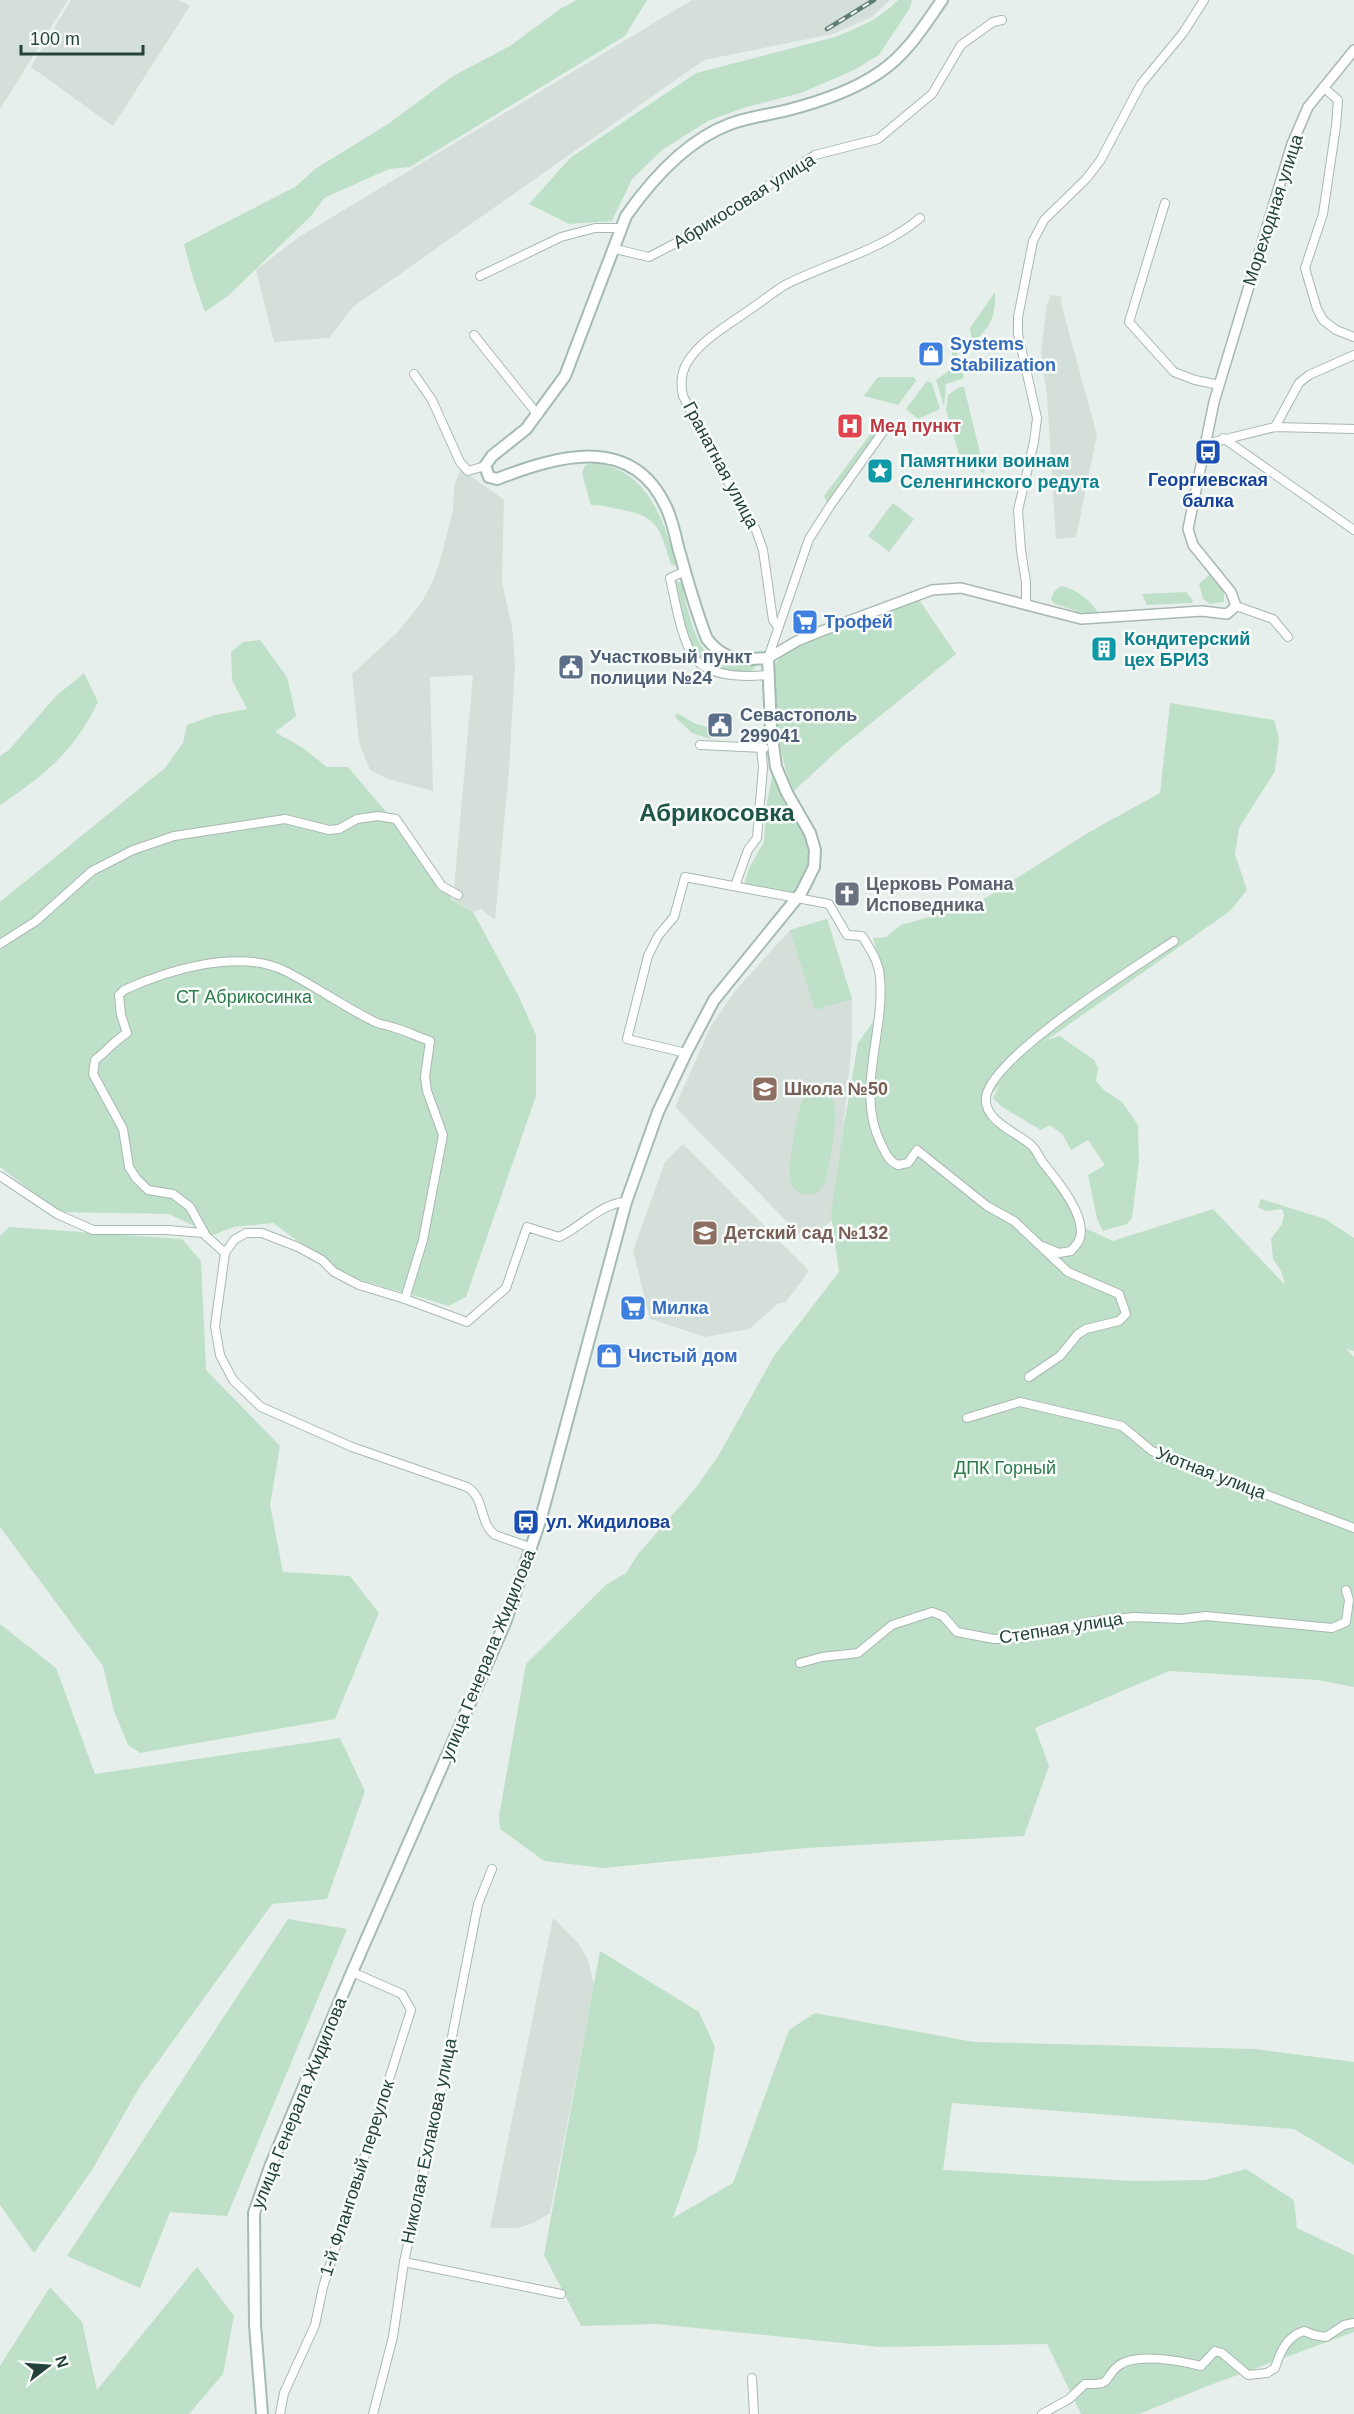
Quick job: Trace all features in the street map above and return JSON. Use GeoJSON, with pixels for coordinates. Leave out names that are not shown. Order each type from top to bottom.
{"type":"FeatureCollection","features":[{"type":"Feature","properties":{"kind":"main road"},"geometry":{"type":"LineString","coordinates":[[768,658],[746,660],[726,657],[716,651],[707,639],[666,508],[653,486],[631,467],[613,458],[588,455],[556,459],[497,479],[487,472],[492,456],[526,429],[565,376],[626,216],[642,193],[681,154],[704,135],[730,124],[789,110],[839,93],[880,72],[906,50],[942,0]]}},
{"type":"Feature","properties":{"kind":"main road","name":"улица Генерала Жидилова"},"geometry":{"type":"LineString","coordinates":[[262,2414],[255,2325],[254,2213],[270,2167],[352,1972],[505,1623],[532,1548],[626,1202],[658,1112],[714,1000],[797,898],[814,867],[815,850],[810,833],[787,793],[773,750],[768,658]]}},
{"type":"Feature","properties":{"kind":"street"},"geometry":{"type":"LineString","coordinates":[[1026,604],[1026,582],[1018,510],[1034,442],[1037,418],[1018,334],[1018,317],[1033,241],[1044,220],[1086,179],[1100,161],[1141,84],[1182,33],[1204,0]]}},
{"type":"Feature","properties":{"kind":"street","name":"Абрикосовая улица"},"geometry":{"type":"LineString","coordinates":[[615,249],[649,257],[695,233],[814,155],[878,139],[932,94],[962,45],[993,22],[1002,20]]}},
{"type":"Feature","properties":{"kind":"street","name":"Мореходная улица"},"geometry":{"type":"LineString","coordinates":[[1236,606],[1232,592],[1193,545],[1188,529],[1206,444],[1219,385],[1292,144],[1308,107],[1354,50]]}},
{"type":"Feature","properties":{"kind":"street"},"geometry":{"type":"LineString","coordinates":[[1323,87],[1338,100],[1336,126],[1323,214],[1305,268],[1317,309],[1323,320],[1336,330],[1354,337]]}},
{"type":"Feature","properties":{"kind":"street"},"geometry":{"type":"LineString","coordinates":[[1165,203],[1129,322],[1174,372],[1195,380],[1219,385]]}},
{"type":"Feature","properties":{"kind":"street","name":"Гранатная улица"},"geometry":{"type":"LineString","coordinates":[[778,627],[773,620],[763,550],[756,530],[712,456],[683,396],[682,373],[688,361],[703,345],[784,286],[864,252],[907,229],[920,218]]}},
{"type":"Feature","properties":{"kind":"street"},"geometry":{"type":"LineString","coordinates":[[480,276],[561,237],[595,228],[622,228]]}},
{"type":"Feature","properties":{"kind":"street"},"geometry":{"type":"LineString","coordinates":[[474,335],[538,415]]}},
{"type":"Feature","properties":{"kind":"street"},"geometry":{"type":"LineString","coordinates":[[1275,427],[1299,383],[1309,375],[1354,355]]}},
{"type":"Feature","properties":{"kind":"street"},"geometry":{"type":"LineString","coordinates":[[414,374],[432,399],[460,462],[468,471],[487,472]]}},
{"type":"Feature","properties":{"kind":"street"},"geometry":{"type":"LineString","coordinates":[[768,658],[809,539],[887,426]]}},
{"type":"Feature","properties":{"kind":"street"},"geometry":{"type":"LineString","coordinates":[[1206,444],[1275,427],[1354,429]]}},
{"type":"Feature","properties":{"kind":"street"},"geometry":{"type":"LineString","coordinates":[[1223,438],[1354,530]]}},
{"type":"Feature","properties":{"kind":"street"},"geometry":{"type":"LineString","coordinates":[[685,571],[670,578],[682,630],[693,657],[723,674],[739,677],[768,675]]}},
{"type":"Feature","properties":{"kind":"street"},"geometry":{"type":"LineString","coordinates":[[768,658],[797,641],[819,632],[932,591],[961,588],[1081,620],[1202,611],[1227,614],[1236,606],[1273,619],[1288,636]]}},
{"type":"Feature","properties":{"kind":"street"},"geometry":{"type":"LineString","coordinates":[[700,745],[761,747],[773,750]]}},
{"type":"Feature","properties":{"kind":"street"},"geometry":{"type":"LineString","coordinates":[[735,886],[748,850],[757,838],[763,767],[761,747]]}},
{"type":"Feature","properties":{"kind":"street"},"geometry":{"type":"LineString","coordinates":[[0,944],[36,921],[92,871],[133,850],[174,836],[285,819],[328,830],[339,829],[357,819],[378,816],[396,819],[442,886],[458,895]]}},
{"type":"Feature","properties":{"kind":"street"},"geometry":{"type":"LineString","coordinates":[[686,1053],[627,1039],[648,956],[658,936],[674,917],[685,876],[828,904],[847,935],[862,936],[876,961],[880,979],[871,1110],[879,1141],[890,1161],[898,1165],[908,1163],[917,1150],[987,1206],[1014,1221],[1068,1272],[1119,1294],[1126,1314],[1119,1321],[1094,1327],[1078,1334],[1060,1356],[1029,1377]]}},
{"type":"Feature","properties":{"kind":"street"},"geometry":{"type":"LineString","coordinates":[[1038,1244],[1059,1253],[1071,1251],[1080,1239],[1081,1225],[1070,1198],[1033,1146],[995,1119],[988,1109],[986,1099],[989,1090],[1004,1068],[1043,1034],[1174,941]]}},
{"type":"Feature","properties":{"kind":"street"},"geometry":{"type":"LineString","coordinates":[[225,1253],[204,1233],[190,1207],[173,1194],[148,1190],[141,1185],[129,1167],[123,1129],[101,1092],[93,1074],[93,1067],[95,1060],[108,1051],[114,1041],[127,1033],[121,1015],[119,995],[124,990],[197,966],[245,961],[266,964],[283,970],[375,1022],[430,1041],[425,1077],[427,1091],[443,1135],[423,1240],[405,1299]]}},
{"type":"Feature","properties":{"kind":"street"},"geometry":{"type":"LineString","coordinates":[[0,1176],[57,1214],[93,1230],[167,1230],[204,1233]]}},
{"type":"Feature","properties":{"kind":"street"},"geometry":{"type":"LineString","coordinates":[[532,1548],[490,1532],[483,1520],[475,1493],[467,1487],[352,1447],[261,1407],[233,1380],[220,1355],[215,1326],[225,1253],[234,1240],[246,1233],[262,1233],[322,1260],[334,1272],[359,1285],[467,1322],[506,1288],[527,1227],[559,1237],[571,1232],[613,1202],[626,1202]]}},
{"type":"Feature","properties":{"kind":"street","name":"Уютная улица"},"geometry":{"type":"LineString","coordinates":[[967,1418],[1020,1402],[1122,1426],[1152,1451],[1354,1528]]}},
{"type":"Feature","properties":{"kind":"street","name":"Степная улица"},"geometry":{"type":"LineString","coordinates":[[800,1663],[822,1657],[858,1653],[892,1625],[932,1612],[942,1616],[957,1632],[994,1639],[1020,1638],[1094,1621],[1134,1617],[1182,1619],[1206,1616],[1332,1628],[1346,1622],[1349,1600],[1346,1590]]}},
{"type":"Feature","properties":{"kind":"street","name":"Николая Ехлакова улица"},"geometry":{"type":"LineString","coordinates":[[372,2414],[393,2337],[404,2262],[442,2088],[478,1904],[492,1869]]}},
{"type":"Feature","properties":{"kind":"street","name":"1-й Фланговый переулок"},"geometry":{"type":"LineString","coordinates":[[280,2414],[284,2393],[315,2325],[323,2287],[411,2010],[402,1994],[352,1972]]}},
{"type":"Feature","properties":{"kind":"street"},"geometry":{"type":"LineString","coordinates":[[404,2262],[561,2294]]}},
{"type":"Feature","properties":{"kind":"street"},"geometry":{"type":"LineString","coordinates":[[1042,2414],[1069,2399],[1084,2384],[1107,2381],[1119,2365],[1143,2359],[1169,2359],[1201,2366],[1215,2351],[1222,2353],[1248,2375],[1267,2373],[1275,2368],[1280,2350],[1296,2333],[1304,2331],[1326,2337],[1344,2325],[1354,2323]]}},
{"type":"Feature","properties":{"kind":"street"},"geometry":{"type":"LineString","coordinates":[[752,2378],[754,2414]]}},
{"type":"Feature","properties":{"kind":"shaded area"},"geometry":{"type":"Polygon","coordinates":[[[0,0],[68,0],[0,109],[0,0]]]}},
{"type":"Feature","properties":{"kind":"shaded area"},"geometry":{"type":"Polygon","coordinates":[[[71,0],[179,0],[190,6],[113,126],[31,67],[71,0]]]}},
{"type":"Feature","properties":{"kind":"shaded area"},"geometry":{"type":"Polygon","coordinates":[[[692,0],[890,0],[872,17],[833,34],[704,60],[353,307],[329,338],[274,342],[256,270],[299,237],[692,0]]]}},
{"type":"Feature","properties":{"kind":"shaded area"},"geometry":{"type":"Polygon","coordinates":[[[1051,295],[1061,296],[1097,435],[1076,537],[1056,539],[1047,396],[1041,353],[1047,304],[1051,295]]]}},
{"type":"Feature","properties":{"kind":"shaded area"},"geometry":{"type":"Polygon","coordinates":[[[461,469],[504,500],[502,582],[512,626],[515,665],[509,770],[495,920],[481,909],[473,912],[453,900],[473,675],[430,677],[433,791],[388,779],[370,770],[359,742],[352,674],[398,632],[423,600],[434,579],[441,557],[453,510],[454,486],[461,469]]]}},
{"type":"Feature","properties":{"kind":"shaded area","name":"Школа №50"},"geometry":{"type":"Polygon","coordinates":[[[827,919],[852,999],[852,1042],[834,1218],[808,1243],[675,1107],[711,1026],[735,991],[790,930],[827,919]]]}},
{"type":"Feature","properties":{"kind":"shaded area","name":"Детский сад №132"},"geometry":{"type":"Polygon","coordinates":[[[683,1144],[809,1271],[785,1303],[779,1303],[749,1329],[705,1337],[650,1319],[633,1251],[665,1162],[683,1144]]]}},
{"type":"Feature","properties":{"kind":"shaded area"},"geometry":{"type":"Polygon","coordinates":[[[553,1918],[579,1944],[588,1960],[594,1985],[550,2213],[534,2223],[517,2228],[490,2228],[553,1918]]]}},
{"type":"Feature","properties":{"kind":"green space"},"geometry":{"type":"Polygon","coordinates":[[[577,0],[647,0],[625,36],[410,167],[389,169],[324,198],[311,216],[229,295],[205,312],[184,244],[295,187],[315,169],[388,124],[453,76],[510,46],[560,9],[577,0]]]}},
{"type":"Feature","properties":{"kind":"green space"},"geometry":{"type":"Polygon","coordinates":[[[898,0],[912,0],[910,8],[879,55],[852,71],[801,93],[746,107],[708,121],[662,150],[632,179],[612,221],[569,224],[529,204],[570,158],[696,73],[835,37],[877,17],[898,0]]]}},
{"type":"Feature","properties":{"kind":"green space"},"geometry":{"type":"Polygon","coordinates":[[[995,292],[991,320],[984,332],[972,342],[970,328],[995,292]]]}},
{"type":"Feature","properties":{"kind":"green space"},"geometry":{"type":"Polygon","coordinates":[[[954,342],[964,378],[946,384],[944,407],[936,380],[951,367],[954,342]]]}},
{"type":"Feature","properties":{"kind":"green space"},"geometry":{"type":"Polygon","coordinates":[[[878,377],[914,377],[916,381],[898,405],[864,396],[878,377]]]}},
{"type":"Feature","properties":{"kind":"green space"},"geometry":{"type":"Polygon","coordinates":[[[927,381],[932,383],[940,409],[918,419],[906,409],[927,381]]]}},
{"type":"Feature","properties":{"kind":"green space"},"geometry":{"type":"Polygon","coordinates":[[[964,387],[985,473],[981,472],[974,461],[961,461],[946,410],[948,395],[964,387]]]}},
{"type":"Feature","properties":{"kind":"green space"},"geometry":{"type":"Polygon","coordinates":[[[878,424],[882,427],[827,502],[824,496],[878,424]]]}},
{"type":"Feature","properties":{"kind":"green space"},"geometry":{"type":"Polygon","coordinates":[[[594,463],[621,471],[641,487],[662,521],[677,566],[671,564],[657,528],[645,517],[636,513],[591,505],[582,474],[585,465],[594,463]]]}},
{"type":"Feature","properties":{"kind":"green space"},"geometry":{"type":"Polygon","coordinates":[[[893,503],[914,519],[889,552],[868,536],[893,503]]]}},
{"type":"Feature","properties":{"kind":"green space"},"geometry":{"type":"Polygon","coordinates":[[[1209,575],[1224,591],[1224,602],[1210,604],[1203,599],[1199,584],[1209,575]]]}},
{"type":"Feature","properties":{"kind":"green space"},"geometry":{"type":"Polygon","coordinates":[[[675,580],[683,584],[693,627],[697,638],[709,656],[724,664],[753,664],[756,666],[750,673],[729,671],[713,666],[701,658],[687,633],[675,580]]]}},
{"type":"Feature","properties":{"kind":"green space"},"geometry":{"type":"Polygon","coordinates":[[[1062,586],[1082,596],[1098,612],[1085,614],[1055,604],[1051,600],[1052,596],[1062,586]]]}},
{"type":"Feature","properties":{"kind":"green space"},"geometry":{"type":"Polygon","coordinates":[[[1186,592],[1193,600],[1192,603],[1147,605],[1142,594],[1186,592]]]}},
{"type":"Feature","properties":{"kind":"green space"},"geometry":{"type":"Polygon","coordinates":[[[917,597],[956,654],[837,751],[794,791],[780,745],[774,666],[785,650],[864,619],[877,618],[896,605],[917,597]]]}},
{"type":"Feature","properties":{"kind":"green space","name":"СТ Абрикосинка"},"geometry":{"type":"Polygon","coordinates":[[[260,640],[287,677],[296,716],[275,732],[303,748],[327,767],[348,767],[426,859],[452,900],[473,912],[519,997],[536,1035],[536,1096],[466,1297],[449,1306],[344,1275],[273,1223],[234,1227],[213,1235],[169,1214],[59,1212],[0,1167],[0,902],[165,768],[183,743],[187,725],[215,715],[247,709],[232,680],[231,652],[243,642],[260,640]]]}},
{"type":"Feature","properties":{"kind":"green space"},"geometry":{"type":"Polygon","coordinates":[[[84,673],[98,702],[79,735],[45,772],[0,805],[0,756],[9,750],[56,696],[84,673]]]}},
{"type":"Feature","properties":{"kind":"green space","name":"ДПК Горный"},"geometry":{"type":"Polygon","coordinates":[[[1170,703],[1274,720],[1279,738],[1275,771],[1239,828],[1235,854],[1247,890],[1230,911],[1047,1040],[1060,1036],[1094,1060],[1098,1068],[1096,1081],[1104,1090],[1122,1102],[1138,1125],[1139,1161],[1132,1218],[1127,1224],[1103,1231],[1097,1219],[1088,1175],[1105,1165],[1088,1140],[1071,1150],[1063,1135],[1050,1125],[1041,1130],[1002,1107],[993,1098],[1000,1084],[989,1098],[989,1106],[996,1118],[1035,1146],[1072,1198],[1085,1228],[1113,1241],[1213,1209],[1285,1285],[1281,1271],[1273,1259],[1271,1239],[1282,1224],[1284,1215],[1282,1209],[1266,1211],[1258,1207],[1261,1199],[1325,1219],[1354,1238],[1354,1351],[1346,1349],[1354,1357],[1354,1687],[1318,1680],[1169,1671],[1035,1728],[1049,1766],[1024,1836],[806,1848],[603,1868],[544,1861],[500,1829],[499,1816],[526,1664],[607,1584],[626,1573],[638,1554],[694,1490],[717,1458],[774,1356],[839,1272],[831,1214],[844,1125],[858,1043],[882,1009],[883,973],[873,938],[886,937],[901,925],[976,904],[1091,831],[1160,793],[1170,703]]]}},
{"type":"Feature","properties":{"kind":"green space"},"geometry":{"type":"Polygon","coordinates":[[[677,713],[694,723],[714,729],[710,739],[692,733],[675,717],[677,713]]]}},
{"type":"Feature","properties":{"kind":"green space"},"geometry":{"type":"Polygon","coordinates":[[[772,776],[776,776],[813,851],[808,876],[790,895],[744,885],[749,868],[764,842],[767,802],[772,776]]]}},
{"type":"Feature","properties":{"kind":"green space"},"geometry":{"type":"Polygon","coordinates":[[[827,919],[852,999],[815,1010],[790,930],[827,919]]]}},
{"type":"Feature","properties":{"kind":"green space"},"geometry":{"type":"Polygon","coordinates":[[[812,1091],[830,1095],[835,1111],[835,1123],[826,1180],[820,1190],[809,1195],[802,1194],[794,1188],[791,1182],[790,1162],[801,1103],[812,1091]]]}},
{"type":"Feature","properties":{"kind":"green space"},"geometry":{"type":"Polygon","coordinates":[[[9,1227],[182,1239],[201,1261],[206,1370],[280,1446],[270,1505],[283,1572],[350,1576],[379,1613],[335,1719],[140,1753],[128,1745],[114,1711],[103,1666],[0,1527],[0,1236],[9,1227]]]}},
{"type":"Feature","properties":{"kind":"green space"},"geometry":{"type":"Polygon","coordinates":[[[0,1624],[56,1668],[95,1774],[340,1738],[365,1791],[327,1899],[272,1904],[139,2088],[92,2170],[34,2253],[0,2205],[0,1624]]]}},
{"type":"Feature","properties":{"kind":"green space"},"geometry":{"type":"Polygon","coordinates":[[[288,1919],[347,1929],[227,2216],[170,2212],[140,2288],[67,2256],[288,1919]]]}},
{"type":"Feature","properties":{"kind":"green space"},"geometry":{"type":"Polygon","coordinates":[[[600,1951],[699,2012],[715,2047],[697,2150],[673,2218],[733,2183],[789,2030],[815,2013],[974,2042],[1255,2049],[1354,2062],[1354,2165],[1294,2129],[952,2103],[943,2170],[1134,2181],[1205,2180],[1246,2169],[1294,2200],[1297,2228],[1354,2255],[1354,2332],[1139,2414],[1081,2414],[1047,2344],[881,2347],[657,2324],[581,2326],[544,2255],[600,1951]]]}},
{"type":"Feature","properties":{"kind":"green space"},"geometry":{"type":"Polygon","coordinates":[[[197,2267],[234,2316],[223,2374],[189,2414],[0,2414],[0,2366],[50,2287],[82,2322],[97,2390],[197,2267]]]}},
{"type":"Feature","properties":{"kind":"railway"},"geometry":{"type":"LineString","coordinates":[[827,29],[874,0]]}},
{"type":"Feature","properties":{"kind":"place","name":"Systems Stabilization"},"geometry":{"type":"Point","coordinates":[931,354]}},
{"type":"Feature","properties":{"kind":"place","name":"Мед пункт"},"geometry":{"type":"Point","coordinates":[850,426]}},
{"type":"Feature","properties":{"kind":"place","name":"Георгиевская балка"},"geometry":{"type":"Point","coordinates":[1208,452]}},
{"type":"Feature","properties":{"kind":"place","name":"Памятники воинам Селенгинского редута"},"geometry":{"type":"Point","coordinates":[880,471]}},
{"type":"Feature","properties":{"kind":"place","name":"Трофей"},"geometry":{"type":"Point","coordinates":[805,622]}},
{"type":"Feature","properties":{"kind":"place","name":"Кондитерский цех БРИЗ"},"geometry":{"type":"Point","coordinates":[1104,649]}},
{"type":"Feature","properties":{"kind":"place","name":"Участковый пункт полиции №24"},"geometry":{"type":"Point","coordinates":[571,667]}},
{"type":"Feature","properties":{"kind":"place","name":"Севастополь 299041"},"geometry":{"type":"Point","coordinates":[720,725]}},
{"type":"Feature","properties":{"kind":"place","name":"Церковь Романа Исповедника"},"geometry":{"type":"Point","coordinates":[847,894]}},
{"type":"Feature","properties":{"kind":"place","name":"Школа №50"},"geometry":{"type":"Point","coordinates":[765,1089]}},
{"type":"Feature","properties":{"kind":"place","name":"Детский сад №132"},"geometry":{"type":"Point","coordinates":[705,1233]}},
{"type":"Feature","properties":{"kind":"place","name":"Милка"},"geometry":{"type":"Point","coordinates":[633,1308]}},
{"type":"Feature","properties":{"kind":"place","name":"Чистый дом"},"geometry":{"type":"Point","coordinates":[609,1356]}},
{"type":"Feature","properties":{"kind":"place","name":"ул. Жидилова"},"geometry":{"type":"Point","coordinates":[526,1522]}},
{"type":"Feature","properties":{"kind":"district","name":"Абрикосовка"},"geometry":{"type":"Point","coordinates":[717,813]}}]}
